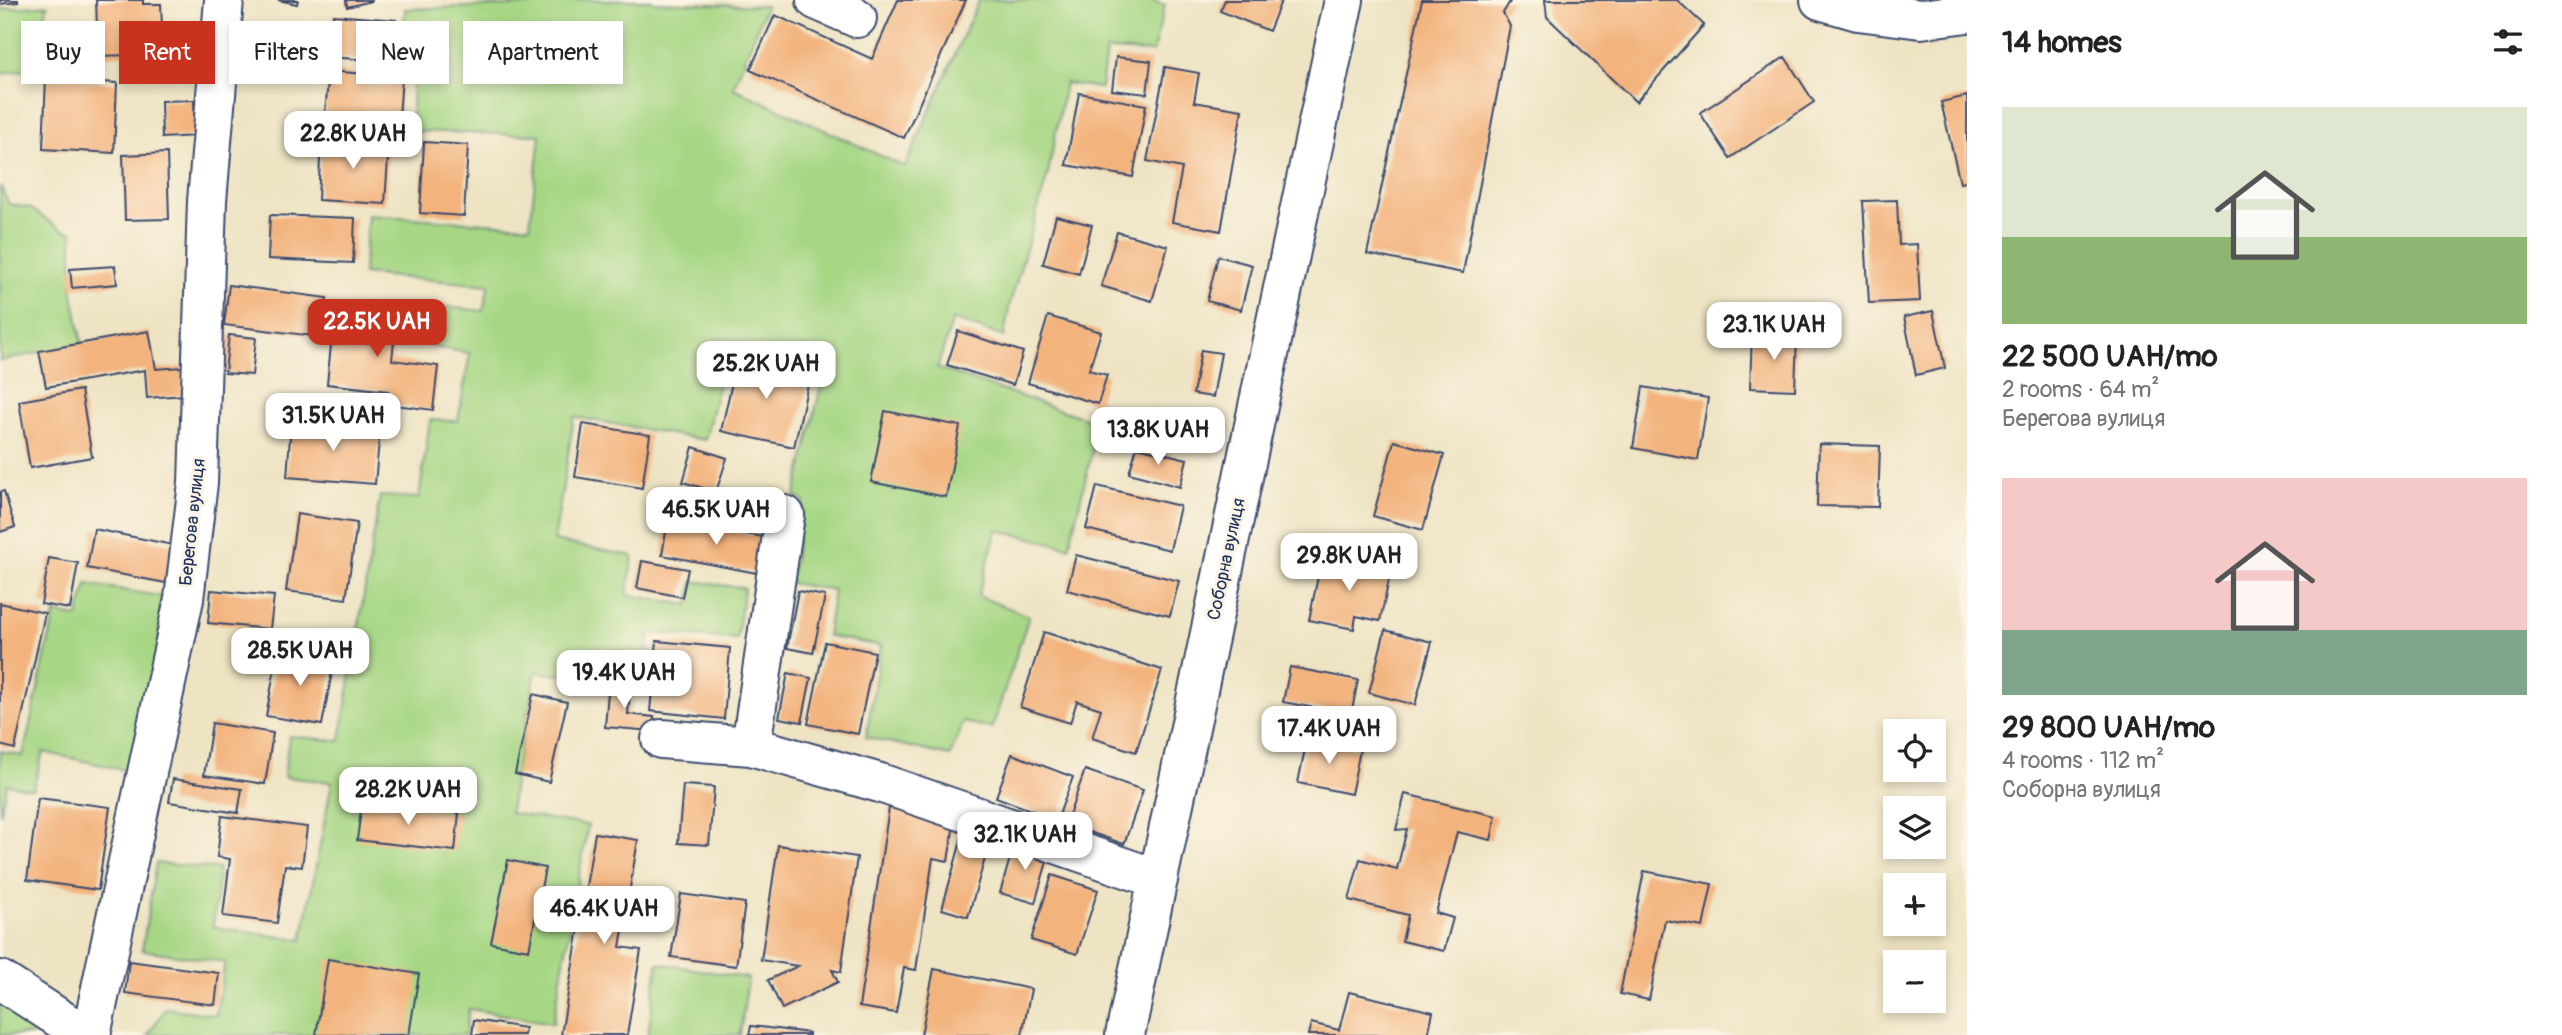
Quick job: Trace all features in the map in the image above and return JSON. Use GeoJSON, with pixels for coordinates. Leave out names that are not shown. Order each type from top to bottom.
{"type":"FeatureCollection","features":[{"type":"Feature","properties":{"kind":"street","name":"Берегова вулиця"},"geometry":{"type":"LineString","coordinates":[[91,1035],[184,598],[198,483],[207,201],[224,0]]}},
{"type":"Feature","properties":{"kind":"street"},"geometry":{"type":"LineString","coordinates":[[816,0],[857,18]]}},
{"type":"Feature","properties":{"kind":"street","name":"Соборна вулиця"},"geometry":{"type":"LineString","coordinates":[[1125,1035],[1344,0]]}},
{"type":"Feature","properties":{"kind":"street"},"geometry":{"type":"LineString","coordinates":[[1820,0],[1858,11],[1921,19],[1967,13]]}},
{"type":"Feature","properties":{"kind":"street"},"geometry":{"type":"LineString","coordinates":[[751,746],[785,514]]}},
{"type":"Feature","properties":{"kind":"street"},"geometry":{"type":"LineString","coordinates":[[661,739],[751,746],[945,804],[1158,879]]}},
{"type":"Feature","properties":{"kind":"street"},"geometry":{"type":"LineString","coordinates":[[0,979],[85,1035]]}},
{"type":"Feature","properties":{"kind":"green space"},"geometry":{"type":"Polygon","coordinates":[[[534,0],[652,0],[766,6],[733,88],[905,167],[979,0],[1150,0],[1165,5],[1153,52],[1106,50],[1101,88],[1065,83],[1048,174],[1009,307],[1004,337],[953,319],[937,368],[1099,423],[1069,547],[997,530],[978,596],[1029,616],[992,728],[963,722],[950,756],[866,737],[881,646],[827,636],[834,590],[790,583],[804,501],[795,496],[826,365],[728,344],[705,440],[574,417],[554,541],[633,556],[627,595],[689,605],[693,581],[744,588],[737,639],[650,633],[645,672],[604,666],[601,680],[536,672],[515,774],[510,813],[588,825],[553,1023],[469,1009],[465,1035],[148,1035],[166,1008],[216,1015],[225,962],[142,950],[156,863],[219,869],[213,927],[302,940],[332,782],[284,777],[289,736],[340,741],[380,496],[419,498],[430,420],[458,421],[470,353],[432,347],[438,306],[483,311],[489,285],[363,274],[368,215],[530,226],[540,135],[411,131],[413,84],[449,84],[449,21],[404,21],[405,9],[534,5],[534,0]]]}},
{"type":"Feature","properties":{"kind":"green space"},"geometry":{"type":"Polygon","coordinates":[[[48,5],[43,21],[21,21],[21,70],[0,74],[0,9],[48,5]]]}},
{"type":"Feature","properties":{"kind":"green space"},"geometry":{"type":"Polygon","coordinates":[[[0,186],[9,204],[30,208],[62,230],[72,232],[72,288],[82,343],[0,361],[0,186]]]}},
{"type":"Feature","properties":{"kind":"green space"},"geometry":{"type":"Polygon","coordinates":[[[87,584],[171,598],[139,773],[43,752],[33,789],[7,784],[0,814],[0,751],[23,756],[55,613],[78,617],[87,584]]]}},
{"type":"Feature","properties":{"kind":"green space"},"geometry":{"type":"Polygon","coordinates":[[[658,963],[748,978],[740,1035],[648,1035],[658,963]]]}},
{"type":"Feature","properties":{"kind":"green space"},"geometry":{"type":"Polygon","coordinates":[[[0,998],[57,1035],[0,1035],[0,998]]]}},
{"type":"Feature","properties":{"kind":"building"},"geometry":{"type":"Polygon","coordinates":[[[0,0],[18,0],[18,2],[0,4],[0,0]]]}},
{"type":"Feature","properties":{"kind":"building"},"geometry":{"type":"Polygon","coordinates":[[[96,0],[143,0],[143,4],[161,4],[162,21],[119,21],[119,55],[105,56],[105,21],[97,21],[96,0]]]}},
{"type":"Feature","properties":{"kind":"building"},"geometry":{"type":"Polygon","coordinates":[[[278,0],[298,0],[297,4],[278,0]]]}},
{"type":"Feature","properties":{"kind":"building"},"geometry":{"type":"Polygon","coordinates":[[[346,0],[372,0],[372,1],[347,7],[346,0]]]}},
{"type":"Feature","properties":{"kind":"building"},"geometry":{"type":"Polygon","coordinates":[[[898,0],[966,0],[904,138],[750,70],[775,15],[872,59],[898,0]]]}},
{"type":"Feature","properties":{"kind":"building"},"geometry":{"type":"Polygon","coordinates":[[[1225,0],[1281,1],[1269,31],[1220,11],[1225,0]]]}},
{"type":"Feature","properties":{"kind":"building"},"geometry":{"type":"Polygon","coordinates":[[[1422,0],[1511,0],[1503,13],[1510,26],[1463,273],[1367,254],[1422,0]]]}},
{"type":"Feature","properties":{"kind":"building"},"geometry":{"type":"Polygon","coordinates":[[[1545,0],[1677,0],[1704,25],[1636,102],[1547,17],[1545,0]]]}},
{"type":"Feature","properties":{"kind":"building"},"geometry":{"type":"Polygon","coordinates":[[[333,15],[396,20],[356,21],[356,59],[342,58],[342,21],[333,21],[333,15]]]}},
{"type":"Feature","properties":{"kind":"building"},"geometry":{"type":"Polygon","coordinates":[[[1116,57],[1151,61],[1147,94],[1112,90],[1116,57]]]}},
{"type":"Feature","properties":{"kind":"building"},"geometry":{"type":"Polygon","coordinates":[[[1785,57],[1814,102],[1730,158],[1700,113],[1785,57]]]}},
{"type":"Feature","properties":{"kind":"building"},"geometry":{"type":"Polygon","coordinates":[[[1165,67],[1199,73],[1194,102],[1242,110],[1221,231],[1172,222],[1182,168],[1147,161],[1165,67]]]}},
{"type":"Feature","properties":{"kind":"building"},"geometry":{"type":"Polygon","coordinates":[[[342,72],[356,73],[356,84],[401,84],[398,131],[324,124],[328,84],[342,84],[342,72]]]}},
{"type":"Feature","properties":{"kind":"building"},"geometry":{"type":"Polygon","coordinates":[[[117,83],[114,153],[43,149],[46,84],[117,83]]]}},
{"type":"Feature","properties":{"kind":"building"},"geometry":{"type":"Polygon","coordinates":[[[1079,93],[1146,105],[1133,177],[1066,165],[1079,93]]]}},
{"type":"Feature","properties":{"kind":"building"},"geometry":{"type":"Polygon","coordinates":[[[1967,96],[1967,182],[1960,183],[1941,102],[1967,96]]]}},
{"type":"Feature","properties":{"kind":"building"},"geometry":{"type":"Polygon","coordinates":[[[194,100],[195,136],[162,138],[161,101],[194,100]]]}},
{"type":"Feature","properties":{"kind":"building"},"geometry":{"type":"Polygon","coordinates":[[[321,139],[389,143],[385,204],[318,200],[321,139]]]}},
{"type":"Feature","properties":{"kind":"building"},"geometry":{"type":"Polygon","coordinates":[[[424,142],[468,145],[464,216],[420,213],[424,142]]]}},
{"type":"Feature","properties":{"kind":"building"},"geometry":{"type":"Polygon","coordinates":[[[167,153],[169,219],[125,220],[123,155],[167,153]]]}},
{"type":"Feature","properties":{"kind":"building"},"geometry":{"type":"Polygon","coordinates":[[[1897,200],[1899,245],[1917,244],[1920,301],[1869,303],[1863,201],[1897,200]]]}},
{"type":"Feature","properties":{"kind":"building"},"geometry":{"type":"Polygon","coordinates":[[[270,215],[355,218],[353,263],[268,259],[270,215]]]}},
{"type":"Feature","properties":{"kind":"building"},"geometry":{"type":"Polygon","coordinates":[[[1056,216],[1092,225],[1079,274],[1043,264],[1056,216]]]}},
{"type":"Feature","properties":{"kind":"building"},"geometry":{"type":"Polygon","coordinates":[[[1117,232],[1168,246],[1152,301],[1101,286],[1117,232]]]}},
{"type":"Feature","properties":{"kind":"building"},"geometry":{"type":"Polygon","coordinates":[[[1218,256],[1252,265],[1241,310],[1207,301],[1218,256]]]}},
{"type":"Feature","properties":{"kind":"building"},"geometry":{"type":"Polygon","coordinates":[[[115,266],[117,284],[72,288],[70,269],[115,266]]]}},
{"type":"Feature","properties":{"kind":"building"},"geometry":{"type":"Polygon","coordinates":[[[229,285],[327,298],[322,337],[224,325],[229,285]]]}},
{"type":"Feature","properties":{"kind":"building"},"geometry":{"type":"Polygon","coordinates":[[[335,306],[397,313],[392,360],[438,366],[433,410],[387,404],[388,391],[327,384],[335,306]]]}},
{"type":"Feature","properties":{"kind":"building"},"geometry":{"type":"Polygon","coordinates":[[[1933,311],[1945,368],[1916,375],[1904,317],[1933,311]]]}},
{"type":"Feature","properties":{"kind":"building"},"geometry":{"type":"Polygon","coordinates":[[[1048,316],[1101,332],[1089,370],[1107,375],[1098,404],[1028,383],[1048,316]]]}},
{"type":"Feature","properties":{"kind":"building"},"geometry":{"type":"Polygon","coordinates":[[[149,331],[156,369],[182,367],[184,395],[147,398],[145,370],[46,387],[39,351],[149,331]]]}},
{"type":"Feature","properties":{"kind":"building"},"geometry":{"type":"Polygon","coordinates":[[[958,331],[1023,352],[1013,385],[947,365],[958,331]]]}},
{"type":"Feature","properties":{"kind":"building"},"geometry":{"type":"Polygon","coordinates":[[[1752,333],[1797,335],[1795,390],[1750,388],[1752,333]]]}},
{"type":"Feature","properties":{"kind":"building"},"geometry":{"type":"Polygon","coordinates":[[[229,335],[256,338],[252,375],[225,373],[229,335]]]}},
{"type":"Feature","properties":{"kind":"building"},"geometry":{"type":"Polygon","coordinates":[[[1201,350],[1221,353],[1213,397],[1193,394],[1201,350]]]}},
{"type":"Feature","properties":{"kind":"building"},"geometry":{"type":"Polygon","coordinates":[[[738,356],[811,371],[794,447],[721,431],[738,356]]]}},
{"type":"Feature","properties":{"kind":"building"},"geometry":{"type":"Polygon","coordinates":[[[1643,387],[1708,398],[1698,460],[1633,448],[1643,387]]]}},
{"type":"Feature","properties":{"kind":"building"},"geometry":{"type":"Polygon","coordinates":[[[81,390],[92,457],[30,468],[19,401],[81,390]]]}},
{"type":"Feature","properties":{"kind":"building"},"geometry":{"type":"Polygon","coordinates":[[[885,411],[960,426],[946,497],[871,482],[885,411]]]}},
{"type":"Feature","properties":{"kind":"building"},"geometry":{"type":"Polygon","coordinates":[[[291,423],[380,430],[375,484],[287,477],[291,423]]]}},
{"type":"Feature","properties":{"kind":"building"},"geometry":{"type":"Polygon","coordinates":[[[583,424],[650,435],[642,488],[575,477],[583,424]]]}},
{"type":"Feature","properties":{"kind":"building"},"geometry":{"type":"Polygon","coordinates":[[[1394,441],[1444,455],[1423,530],[1373,516],[1394,441]]]}},
{"type":"Feature","properties":{"kind":"building"},"geometry":{"type":"Polygon","coordinates":[[[1819,444],[1880,446],[1878,507],[1817,506],[1819,444]]]}},
{"type":"Feature","properties":{"kind":"building"},"geometry":{"type":"Polygon","coordinates":[[[693,447],[727,458],[716,492],[683,482],[693,447]]]}},
{"type":"Feature","properties":{"kind":"building"},"geometry":{"type":"Polygon","coordinates":[[[1137,447],[1187,459],[1180,487],[1129,473],[1137,447]]]}},
{"type":"Feature","properties":{"kind":"building"},"geometry":{"type":"Polygon","coordinates":[[[1097,486],[1180,506],[1170,550],[1086,529],[1097,486]]]}},
{"type":"Feature","properties":{"kind":"building"},"geometry":{"type":"Polygon","coordinates":[[[4,491],[15,527],[0,532],[0,492],[4,491]]]}},
{"type":"Feature","properties":{"kind":"building"},"geometry":{"type":"Polygon","coordinates":[[[297,514],[357,523],[346,599],[286,591],[297,514]]]}},
{"type":"Feature","properties":{"kind":"building"},"geometry":{"type":"Polygon","coordinates":[[[668,520],[769,538],[762,574],[662,555],[668,520]]]}},
{"type":"Feature","properties":{"kind":"building"},"geometry":{"type":"Polygon","coordinates":[[[94,529],[173,545],[166,583],[87,568],[94,529]]]}},
{"type":"Feature","properties":{"kind":"building"},"geometry":{"type":"Polygon","coordinates":[[[1076,555],[1179,581],[1170,616],[1067,590],[1076,555]]]}},
{"type":"Feature","properties":{"kind":"building"},"geometry":{"type":"Polygon","coordinates":[[[1322,557],[1391,571],[1380,621],[1356,616],[1354,629],[1309,620],[1322,557]]]}},
{"type":"Feature","properties":{"kind":"building"},"geometry":{"type":"Polygon","coordinates":[[[49,558],[78,563],[70,609],[41,604],[49,558]]]}},
{"type":"Feature","properties":{"kind":"building"},"geometry":{"type":"Polygon","coordinates":[[[642,561],[688,569],[682,597],[637,588],[642,561]]]}},
{"type":"Feature","properties":{"kind":"building"},"geometry":{"type":"Polygon","coordinates":[[[211,590],[274,596],[270,629],[208,623],[211,590]]]}},
{"type":"Feature","properties":{"kind":"building"},"geometry":{"type":"Polygon","coordinates":[[[798,591],[825,596],[813,653],[787,648],[798,591]]]}},
{"type":"Feature","properties":{"kind":"building"},"geometry":{"type":"Polygon","coordinates":[[[0,603],[45,613],[15,749],[0,745],[0,603]]]}},
{"type":"Feature","properties":{"kind":"building"},"geometry":{"type":"Polygon","coordinates":[[[1385,630],[1432,642],[1415,705],[1369,693],[1385,630]]]}},
{"type":"Feature","properties":{"kind":"building"},"geometry":{"type":"Polygon","coordinates":[[[1044,632],[1162,670],[1136,752],[1092,738],[1101,709],[1077,701],[1070,723],[1020,707],[1044,632]]]}},
{"type":"Feature","properties":{"kind":"building"},"geometry":{"type":"Polygon","coordinates":[[[657,641],[730,648],[724,719],[650,711],[657,641]]]}},
{"type":"Feature","properties":{"kind":"building"},"geometry":{"type":"Polygon","coordinates":[[[825,642],[875,652],[858,734],[808,724],[825,642]]]}},
{"type":"Feature","properties":{"kind":"building"},"geometry":{"type":"Polygon","coordinates":[[[278,651],[334,661],[322,725],[266,716],[278,651]]]}},
{"type":"Feature","properties":{"kind":"building"},"geometry":{"type":"Polygon","coordinates":[[[1290,667],[1358,680],[1351,715],[1283,702],[1290,667]]]}},
{"type":"Feature","properties":{"kind":"building"},"geometry":{"type":"Polygon","coordinates":[[[788,673],[811,678],[802,722],[779,718],[788,673]]]}},
{"type":"Feature","properties":{"kind":"building"},"geometry":{"type":"Polygon","coordinates":[[[609,681],[631,683],[628,714],[654,717],[653,731],[605,727],[609,681]]]}},
{"type":"Feature","properties":{"kind":"building"},"geometry":{"type":"Polygon","coordinates":[[[533,694],[567,702],[549,782],[515,774],[533,694]]]}},
{"type":"Feature","properties":{"kind":"building"},"geometry":{"type":"Polygon","coordinates":[[[212,723],[273,733],[265,784],[204,775],[212,723]]]}},
{"type":"Feature","properties":{"kind":"building"},"geometry":{"type":"Polygon","coordinates":[[[1307,739],[1360,750],[1351,794],[1298,783],[1307,739]]]}},
{"type":"Feature","properties":{"kind":"building"},"geometry":{"type":"Polygon","coordinates":[[[1012,754],[1073,777],[1057,820],[996,797],[1012,754]]]}},
{"type":"Feature","properties":{"kind":"building"},"geometry":{"type":"Polygon","coordinates":[[[1085,770],[1143,790],[1124,844],[1066,824],[1085,770]]]}},
{"type":"Feature","properties":{"kind":"building"},"geometry":{"type":"Polygon","coordinates":[[[173,779],[242,789],[238,813],[169,802],[173,779]]]}},
{"type":"Feature","properties":{"kind":"building"},"geometry":{"type":"Polygon","coordinates":[[[683,785],[714,787],[709,845],[678,843],[683,785]]]}},
{"type":"Feature","properties":{"kind":"building"},"geometry":{"type":"Polygon","coordinates":[[[1405,794],[1496,816],[1491,840],[1457,832],[1436,913],[1453,918],[1444,951],[1402,941],[1408,915],[1349,900],[1360,859],[1397,869],[1407,829],[1396,830],[1405,794]]]}},
{"type":"Feature","properties":{"kind":"building"},"geometry":{"type":"Polygon","coordinates":[[[38,798],[110,807],[98,890],[27,880],[38,798]]]}},
{"type":"Feature","properties":{"kind":"building"},"geometry":{"type":"Polygon","coordinates":[[[362,802],[459,813],[455,851],[357,840],[362,802]]]}},
{"type":"Feature","properties":{"kind":"building"},"geometry":{"type":"Polygon","coordinates":[[[889,808],[955,818],[948,861],[933,858],[916,970],[904,968],[896,1013],[859,1007],[889,808]]]}},
{"type":"Feature","properties":{"kind":"building"},"geometry":{"type":"Polygon","coordinates":[[[222,816],[307,827],[302,867],[285,865],[277,923],[223,916],[230,859],[217,857],[222,816]]]}},
{"type":"Feature","properties":{"kind":"building"},"geometry":{"type":"Polygon","coordinates":[[[966,823],[993,831],[968,917],[942,909],[966,823]]]}},
{"type":"Feature","properties":{"kind":"building"},"geometry":{"type":"Polygon","coordinates":[[[595,833],[638,840],[620,947],[641,950],[627,1035],[561,1035],[595,833]]]}},
{"type":"Feature","properties":{"kind":"building"},"geometry":{"type":"Polygon","coordinates":[[[1015,841],[1050,851],[1035,903],[1000,893],[1015,841]]]}},
{"type":"Feature","properties":{"kind":"building"},"geometry":{"type":"Polygon","coordinates":[[[778,845],[857,857],[841,972],[832,970],[838,982],[782,1009],[768,980],[798,966],[761,960],[778,845]]]}},
{"type":"Feature","properties":{"kind":"building"},"geometry":{"type":"Polygon","coordinates":[[[508,860],[545,868],[529,950],[491,943],[508,860]]]}},
{"type":"Feature","properties":{"kind":"building"},"geometry":{"type":"Polygon","coordinates":[[[1644,871],[1712,884],[1703,927],[1665,920],[1649,1000],[1620,994],[1644,871]]]}},
{"type":"Feature","properties":{"kind":"building"},"geometry":{"type":"Polygon","coordinates":[[[1052,875],[1098,890],[1077,954],[1031,940],[1052,875]]]}},
{"type":"Feature","properties":{"kind":"building"},"geometry":{"type":"Polygon","coordinates":[[[681,894],[745,903],[736,966],[671,957],[681,894]]]}},
{"type":"Feature","properties":{"kind":"building"},"geometry":{"type":"Polygon","coordinates":[[[328,959],[419,974],[409,1035],[316,1035],[328,959]]]}},
{"type":"Feature","properties":{"kind":"building"},"geometry":{"type":"Polygon","coordinates":[[[129,961],[219,973],[215,1005],[125,993],[129,961]]]}},
{"type":"Feature","properties":{"kind":"building"},"geometry":{"type":"Polygon","coordinates":[[[934,969],[1031,989],[1022,1035],[921,1035],[934,969]]]}},
{"type":"Feature","properties":{"kind":"building"},"geometry":{"type":"Polygon","coordinates":[[[1349,992],[1433,1012],[1428,1035],[1308,1035],[1311,1023],[1339,1030],[1349,992]]]}},
{"type":"Feature","properties":{"kind":"building"},"geometry":{"type":"Polygon","coordinates":[[[474,1020],[525,1028],[524,1035],[472,1035],[474,1020]]]}},
{"type":"Feature","properties":{"kind":"building"},"geometry":{"type":"Polygon","coordinates":[[[751,1026],[809,1033],[809,1035],[749,1035],[751,1026]]]}}]}
